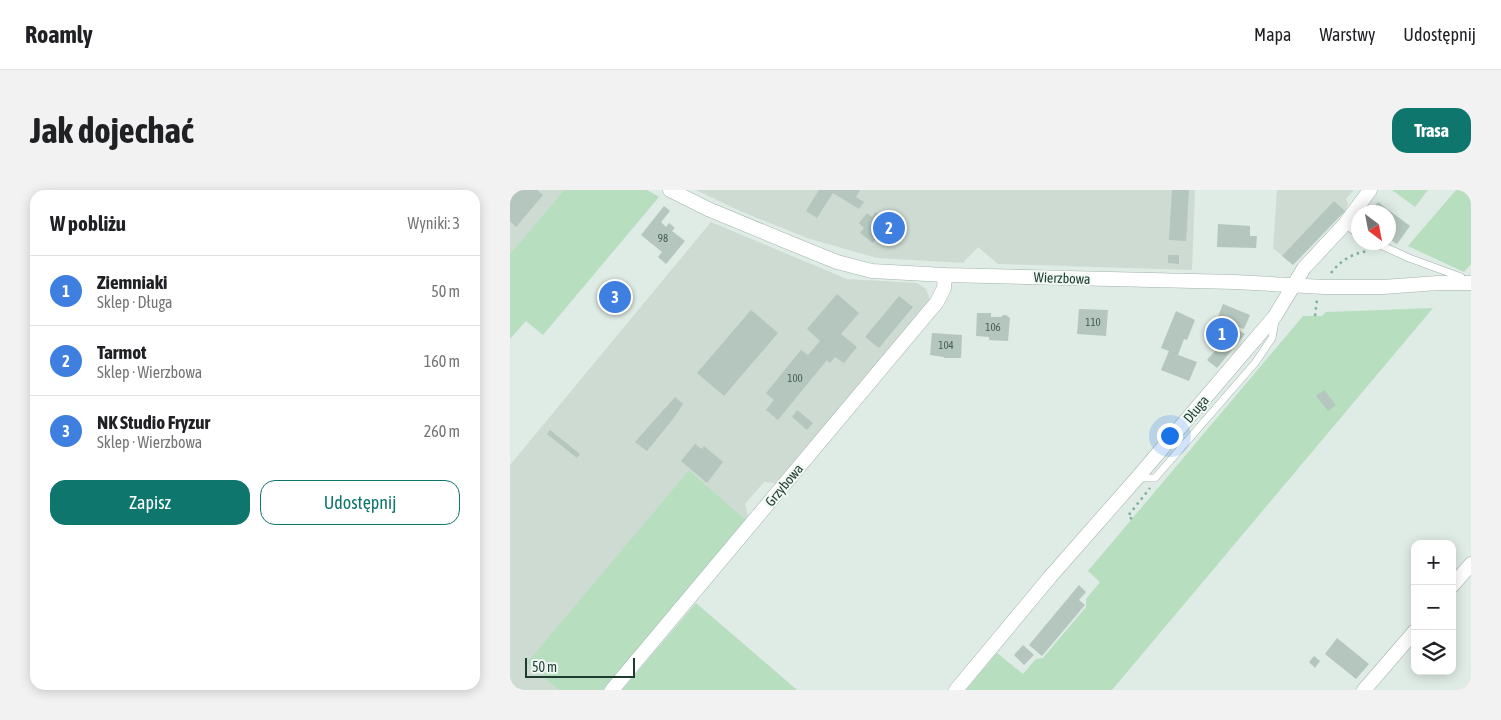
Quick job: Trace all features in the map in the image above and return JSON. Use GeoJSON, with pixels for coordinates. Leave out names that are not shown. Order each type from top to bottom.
{"type":"FeatureCollection","features":[{"type":"Feature","properties":{"kind":"street","name":"Wierzbowa"},"geometry":{"type":"LineString","coordinates":[[670,190],[716,213],[837,262],[872,271],[945,275],[1226,282],[1294,286],[1383,287],[1466,282]]}},
{"type":"Feature","properties":{"kind":"street","name":"Długa"},"geometry":{"type":"LineString","coordinates":[[956,690],[1050,577],[1276,316],[1304,268],[1345,224],[1370,190]]}},
{"type":"Feature","properties":{"kind":"street","name":"Grzybowa"},"geometry":{"type":"LineString","coordinates":[[612,690],[938,302],[944,288],[945,275]]}},
{"type":"Feature","properties":{"kind":"street"},"geometry":{"type":"LineString","coordinates":[[1453,585],[1471,564]]}},
{"type":"Feature","properties":{"kind":"street"},"geometry":{"type":"LineString","coordinates":[[1364,690],[1411,635]]}},
{"type":"Feature","properties":{"kind":"lane"},"geometry":{"type":"LineString","coordinates":[[1345,224],[1351,229]]}},
{"type":"Feature","properties":{"kind":"lane"},"geometry":{"type":"LineString","coordinates":[[1392,250],[1461,277],[1466,282]]}},
{"type":"Feature","properties":{"kind":"lane"},"geometry":{"type":"LineString","coordinates":[[1137,478],[1156,478],[1255,363],[1272,338],[1276,316]]}},
{"type":"Feature","properties":{"kind":"path"},"geometry":{"type":"LineString","coordinates":[[1329,278],[1336,266],[1346,259],[1370,250]]}},
{"type":"Feature","properties":{"kind":"path"},"geometry":{"type":"LineString","coordinates":[[1315,316],[1317,295]]}},
{"type":"Feature","properties":{"kind":"path"},"geometry":{"type":"LineString","coordinates":[[1132,519],[1128,516],[1156,478]]}},
{"type":"Feature","properties":{"kind":"path"},"geometry":{"type":"LineString","coordinates":[[1133,510],[1136,514]]}},
{"type":"Feature","properties":{"kind":"shaded area"},"geometry":{"type":"Polygon","coordinates":[[[510,190],[564,190],[510,254],[510,190]]]}},
{"type":"Feature","properties":{"kind":"shaded area"},"geometry":{"type":"Polygon","coordinates":[[[696,190],[1195,190],[1192,270],[998,264],[978,247],[963,263],[877,258],[807,238],[740,211],[696,190]]]}},
{"type":"Feature","properties":{"kind":"shaded area"},"geometry":{"type":"Polygon","coordinates":[[[1277,190],[1354,190],[1346,199],[1348,204],[1345,211],[1293,265],[1273,248],[1277,190]]]}},
{"type":"Feature","properties":{"kind":"shaded area"},"geometry":{"type":"Polygon","coordinates":[[[711,222],[847,279],[917,283],[926,289],[930,300],[777,483],[764,482],[745,504],[748,516],[746,520],[689,470],[528,663],[559,690],[510,690],[510,465],[711,222]]]}},
{"type":"Feature","properties":{"kind":"green space"},"geometry":{"type":"Polygon","coordinates":[[[564,190],[647,190],[659,197],[543,335],[526,321],[510,339],[510,254],[564,190]]]}},
{"type":"Feature","properties":{"kind":"green space"},"geometry":{"type":"Polygon","coordinates":[[[1392,190],[1428,190],[1415,207],[1392,190]]]}},
{"type":"Feature","properties":{"kind":"green space"},"geometry":{"type":"Polygon","coordinates":[[[1456,190],[1471,190],[1471,264],[1464,272],[1408,246],[1456,190]]]}},
{"type":"Feature","properties":{"kind":"green space"},"geometry":{"type":"Polygon","coordinates":[[[1433,308],[1112,690],[966,690],[997,653],[1023,674],[1036,659],[1043,658],[1086,607],[1086,599],[1100,582],[1088,571],[1303,316],[1322,316],[1326,312],[1433,308]]]}},
{"type":"Feature","properties":{"kind":"green space"},"geometry":{"type":"Polygon","coordinates":[[[689,470],[746,520],[603,690],[559,690],[527,663],[689,470]]]}},
{"type":"Feature","properties":{"kind":"green space"},"geometry":{"type":"Polygon","coordinates":[[[696,603],[797,690],[622,690],[696,603]]]}},
{"type":"Feature","properties":{"kind":"building"},"geometry":{"type":"Polygon","coordinates":[[[510,190],[537,190],[543,195],[516,227],[510,221],[510,190]]]}},
{"type":"Feature","properties":{"kind":"building"},"geometry":{"type":"Polygon","coordinates":[[[819,190],[860,190],[856,197],[864,202],[859,209],[833,193],[817,218],[806,211],[819,190]]]}},
{"type":"Feature","properties":{"kind":"building"},"geometry":{"type":"Polygon","coordinates":[[[1172,190],[1189,190],[1186,241],[1169,240],[1172,190]]]}},
{"type":"Feature","properties":{"kind":"building"},"geometry":{"type":"Polygon","coordinates":[[[1334,201],[1345,211],[1293,265],[1282,256],[1334,201]]]}},
{"type":"Feature","properties":{"kind":"building"},"geometry":{"type":"Polygon","coordinates":[[[664,206],[670,211],[661,222],[666,227],[669,223],[675,228],[672,231],[685,241],[666,264],[658,257],[662,252],[641,235],[664,206]]]}},
{"type":"Feature","properties":{"kind":"building"},"geometry":{"type":"Polygon","coordinates":[[[876,212],[889,222],[873,243],[860,233],[864,228],[859,223],[867,213],[872,217],[876,212]]]}},
{"type":"Feature","properties":{"kind":"building"},"geometry":{"type":"Polygon","coordinates":[[[1396,216],[1410,226],[1396,243],[1396,216]]]}},
{"type":"Feature","properties":{"kind":"building"},"geometry":{"type":"Polygon","coordinates":[[[1218,224],[1250,226],[1250,236],[1257,236],[1256,248],[1217,247],[1218,224]]]}},
{"type":"Feature","properties":{"kind":"building"},"geometry":{"type":"Polygon","coordinates":[[[1168,255],[1179,255],[1179,264],[1168,263],[1168,255]]]}},
{"type":"Feature","properties":{"kind":"building"},"geometry":{"type":"Polygon","coordinates":[[[611,284],[629,299],[620,311],[601,295],[611,284]]]}},
{"type":"Feature","properties":{"kind":"building"},"geometry":{"type":"Polygon","coordinates":[[[837,294],[859,313],[841,334],[857,347],[844,363],[835,357],[830,363],[827,360],[778,420],[766,410],[774,400],[766,393],[801,350],[808,355],[820,341],[807,329],[837,294]]]}},
{"type":"Feature","properties":{"kind":"building"},"geometry":{"type":"Polygon","coordinates":[[[899,296],[913,307],[879,348],[865,337],[899,296]]]}},
{"type":"Feature","properties":{"kind":"building"},"geometry":{"type":"Polygon","coordinates":[[[1223,304],[1250,315],[1244,329],[1239,327],[1238,330],[1245,334],[1217,368],[1207,360],[1233,330],[1223,326],[1225,321],[1217,319],[1223,304]]]}},
{"type":"Feature","properties":{"kind":"building"},"geometry":{"type":"Polygon","coordinates":[[[1079,309],[1108,310],[1106,336],[1077,334],[1079,309]]]}},
{"type":"Feature","properties":{"kind":"building"},"geometry":{"type":"Polygon","coordinates":[[[751,310],[778,333],[724,396],[697,373],[751,310]]]}},
{"type":"Feature","properties":{"kind":"building"},"geometry":{"type":"Polygon","coordinates":[[[1176,311],[1195,320],[1187,340],[1184,339],[1178,355],[1197,362],[1189,381],[1161,370],[1169,351],[1161,348],[1176,311]]]}},
{"type":"Feature","properties":{"kind":"building"},"geometry":{"type":"Polygon","coordinates":[[[977,313],[991,313],[991,317],[1006,315],[1010,318],[1008,341],[989,340],[989,337],[976,336],[977,313]]]}},
{"type":"Feature","properties":{"kind":"building"},"geometry":{"type":"Polygon","coordinates":[[[932,333],[962,335],[961,358],[944,358],[930,355],[932,333]]]}},
{"type":"Feature","properties":{"kind":"building"},"geometry":{"type":"Polygon","coordinates":[[[1324,390],[1336,405],[1328,411],[1316,396],[1324,390]]]}},
{"type":"Feature","properties":{"kind":"building"},"geometry":{"type":"Polygon","coordinates":[[[675,397],[683,404],[647,451],[635,442],[675,397]]]}},
{"type":"Feature","properties":{"kind":"building"},"geometry":{"type":"Polygon","coordinates":[[[797,410],[813,423],[807,430],[792,417],[797,410]]]}},
{"type":"Feature","properties":{"kind":"building"},"geometry":{"type":"Polygon","coordinates":[[[550,430],[580,454],[577,458],[547,434],[550,430]]]}},
{"type":"Feature","properties":{"kind":"building"},"geometry":{"type":"Polygon","coordinates":[[[695,444],[702,449],[704,446],[723,462],[707,483],[681,461],[695,444]]]}},
{"type":"Feature","properties":{"kind":"building"},"geometry":{"type":"Polygon","coordinates":[[[1079,585],[1086,592],[1079,600],[1085,605],[1042,656],[1029,645],[1079,585]]]}},
{"type":"Feature","properties":{"kind":"building"},"geometry":{"type":"Polygon","coordinates":[[[1337,638],[1369,664],[1356,679],[1325,654],[1337,638]]]}},
{"type":"Feature","properties":{"kind":"building"},"geometry":{"type":"Polygon","coordinates":[[[1023,645],[1034,655],[1024,665],[1014,655],[1023,645]]]}},
{"type":"Feature","properties":{"kind":"building"},"geometry":{"type":"Polygon","coordinates":[[[1314,656],[1320,661],[1315,668],[1309,662],[1314,656]]]}},
{"type":"Feature","properties":{"kind":"place","name":"Tarmot"},"geometry":{"type":"Point","coordinates":[889,228]}},
{"type":"Feature","properties":{"kind":"place","name":"NK Studio Fryzur"},"geometry":{"type":"Point","coordinates":[615,297]}},
{"type":"Feature","properties":{"kind":"place","name":"Ziemniaki"},"geometry":{"type":"Point","coordinates":[1222,334]}}]}
